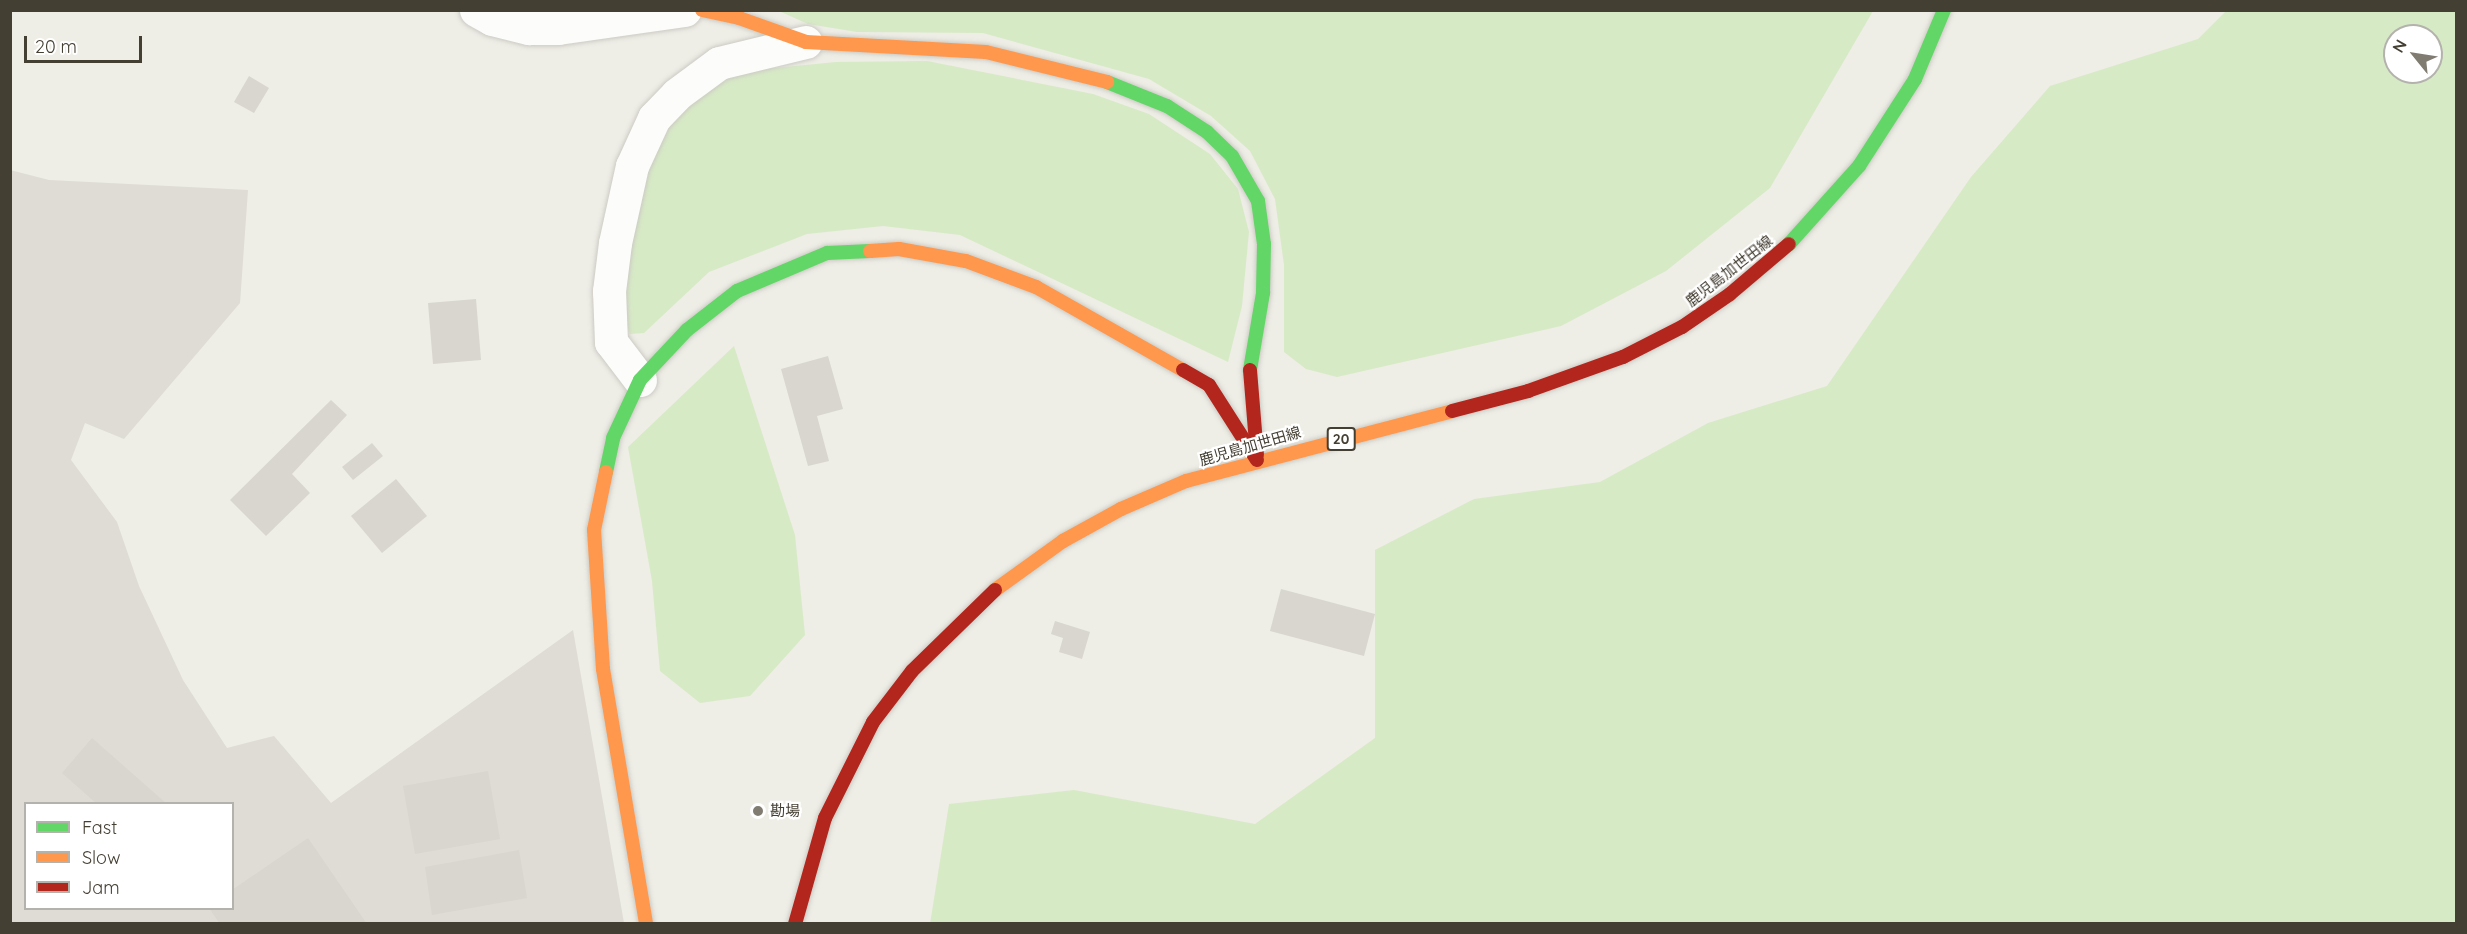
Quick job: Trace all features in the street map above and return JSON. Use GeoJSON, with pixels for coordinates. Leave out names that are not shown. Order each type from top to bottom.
{"type":"FeatureCollection","features":[{"type":"Feature","properties":{"kind":"street"},"geometry":{"type":"LineString","coordinates":[[476,10],[492,19],[529,28],[558,28],[624,16],[685,10]]}},
{"type":"Feature","properties":{"kind":"street"},"geometry":{"type":"LineString","coordinates":[[702,10],[739,18],[806,42],[986,52],[1117,85],[1167,106],[1207,132],[1232,156],[1258,201],[1264,244],[1263,293],[1250,369],[1257,460]]}},
{"type":"Feature","properties":{"kind":"street","name":"鹿児島加世田線"},"geometry":{"type":"LineString","coordinates":[[795,924],[825,818],[873,722],[912,671],[956,625],[1015,574],[1121,509],[1186,481],[1257,460],[1528,391],[1623,357],[1682,327],[1730,294],[1799,236],[1859,166],[1915,79],[1944,10]]}},
{"type":"Feature","properties":{"kind":"street"},"geometry":{"type":"LineString","coordinates":[[640,380],[611,342],[609,291],[615,243],[632,166],[654,118],[677,94],[719,63],[806,42]]}},
{"type":"Feature","properties":{"kind":"street"},"geometry":{"type":"LineString","coordinates":[[646,924],[603,669],[594,530],[613,438],[640,380],[687,330],[737,291],[827,253],[899,249],[966,261],[1036,287],[1209,385],[1257,460]]}},
{"type":"Feature","properties":{"kind":"shaded area"},"geometry":{"type":"Polygon","coordinates":[[[10,170],[49,180],[248,190],[240,303],[124,439],[85,423],[71,460],[117,522],[139,586],[183,680],[227,748],[274,736],[331,803],[573,630],[624,923],[11,923],[10,170]]]}},
{"type":"Feature","properties":{"kind":"green space"},"geometry":{"type":"Polygon","coordinates":[[[779,11],[1873,11],[1770,188],[1666,271],[1561,326],[1337,377],[1306,369],[1284,352],[1284,265],[1275,199],[1250,151],[1211,116],[1149,79],[983,33],[857,32],[808,24],[779,11]]]}},
{"type":"Feature","properties":{"kind":"green space"},"geometry":{"type":"Polygon","coordinates":[[[2226,11],[2456,11],[2456,923],[930,924],[949,804],[1074,790],[1255,824],[1375,738],[1375,550],[1474,499],[1600,482],[1708,423],[1827,386],[1971,177],[2050,86],[2198,39],[2226,11]]]}},
{"type":"Feature","properties":{"kind":"green space"},"geometry":{"type":"Polygon","coordinates":[[[927,61],[1093,94],[1149,114],[1210,154],[1238,189],[1249,232],[1242,306],[1228,362],[960,235],[883,226],[807,234],[709,272],[644,333],[630,334],[621,314],[627,245],[648,166],[681,107],[717,81],[755,70],[836,62],[927,61]]]}},
{"type":"Feature","properties":{"kind":"green space"},"geometry":{"type":"Polygon","coordinates":[[[734,346],[795,535],[805,635],[750,696],[700,703],[660,671],[652,581],[628,447],[734,346]]]}},
{"type":"Feature","properties":{"kind":"building"},"geometry":{"type":"Polygon","coordinates":[[[249,76],[269,88],[254,113],[234,102],[249,76]]]}},
{"type":"Feature","properties":{"kind":"building"},"geometry":{"type":"Polygon","coordinates":[[[476,299],[481,360],[433,364],[428,303],[476,299]]]}},
{"type":"Feature","properties":{"kind":"building"},"geometry":{"type":"Polygon","coordinates":[[[828,356],[843,409],[817,416],[829,461],[808,466],[781,369],[828,356]]]}},
{"type":"Feature","properties":{"kind":"building"},"geometry":{"type":"Polygon","coordinates":[[[331,400],[347,415],[292,474],[310,493],[266,536],[230,500],[331,400]]]}},
{"type":"Feature","properties":{"kind":"building"},"geometry":{"type":"Polygon","coordinates":[[[372,443],[383,456],[353,480],[342,467],[372,443]]]}},
{"type":"Feature","properties":{"kind":"building"},"geometry":{"type":"Polygon","coordinates":[[[396,479],[427,516],[382,553],[351,516],[396,479]]]}},
{"type":"Feature","properties":{"kind":"building"},"geometry":{"type":"Polygon","coordinates":[[[1281,589],[1375,614],[1364,656],[1270,631],[1281,589]]]}},
{"type":"Feature","properties":{"kind":"building"},"geometry":{"type":"Polygon","coordinates":[[[1055,621],[1090,632],[1082,659],[1059,652],[1063,638],[1051,634],[1055,621]]]}},
{"type":"Feature","properties":{"kind":"building"},"geometry":{"type":"Polygon","coordinates":[[[92,738],[165,802],[95,802],[62,773],[92,738]]]}},
{"type":"Feature","properties":{"kind":"building"},"geometry":{"type":"Polygon","coordinates":[[[488,771],[500,839],[415,854],[403,786],[488,771]]]}},
{"type":"Feature","properties":{"kind":"building"},"geometry":{"type":"Polygon","coordinates":[[[308,838],[367,924],[220,924],[210,910],[234,910],[234,889],[308,838]]]}},
{"type":"Feature","properties":{"kind":"building"},"geometry":{"type":"Polygon","coordinates":[[[519,850],[527,898],[432,915],[425,867],[519,850]]]}},
{"type":"Feature","properties":{"kind":"traffic: fast"},"geometry":{"type":"LineString","coordinates":[[1789,244],[1859,166],[1915,79],[1944,10]]}},
{"type":"Feature","properties":{"kind":"traffic: fast"},"geometry":{"type":"LineString","coordinates":[[1107,82],[1167,106],[1207,132],[1232,156],[1258,201],[1264,244],[1263,293],[1250,370]]}},
{"type":"Feature","properties":{"kind":"traffic: fast"},"geometry":{"type":"LineString","coordinates":[[606,472],[613,438],[640,380],[687,330],[737,291],[827,253],[870,251]]}},
{"type":"Feature","properties":{"kind":"traffic: slow"},"geometry":{"type":"LineString","coordinates":[[702,10],[739,18],[806,42],[986,52],[1107,82]]}},
{"type":"Feature","properties":{"kind":"traffic: slow"},"geometry":{"type":"LineString","coordinates":[[870,251],[899,249],[966,261],[1036,287],[1183,370]]}},
{"type":"Feature","properties":{"kind":"traffic: slow"},"geometry":{"type":"LineString","coordinates":[[995,590],[1063,541],[1121,509],[1186,481],[1452,411]]}},
{"type":"Feature","properties":{"kind":"traffic: slow"},"geometry":{"type":"LineString","coordinates":[[606,472],[594,530],[603,669],[646,924]]}},
{"type":"Feature","properties":{"kind":"traffic: jam"},"geometry":{"type":"LineString","coordinates":[[1452,411],[1528,391],[1623,357],[1682,327],[1730,294],[1789,244]]}},
{"type":"Feature","properties":{"kind":"traffic: jam"},"geometry":{"type":"LineString","coordinates":[[1183,370],[1209,385],[1257,460]]}},
{"type":"Feature","properties":{"kind":"traffic: jam"},"geometry":{"type":"LineString","coordinates":[[1250,370],[1257,455]]}},
{"type":"Feature","properties":{"kind":"traffic: jam"},"geometry":{"type":"LineString","coordinates":[[795,924],[825,818],[873,722],[912,671],[995,590]]}},
{"type":"Feature","properties":{"kind":"place","name":"勘場"},"geometry":{"type":"Point","coordinates":[758,811]}}]}
